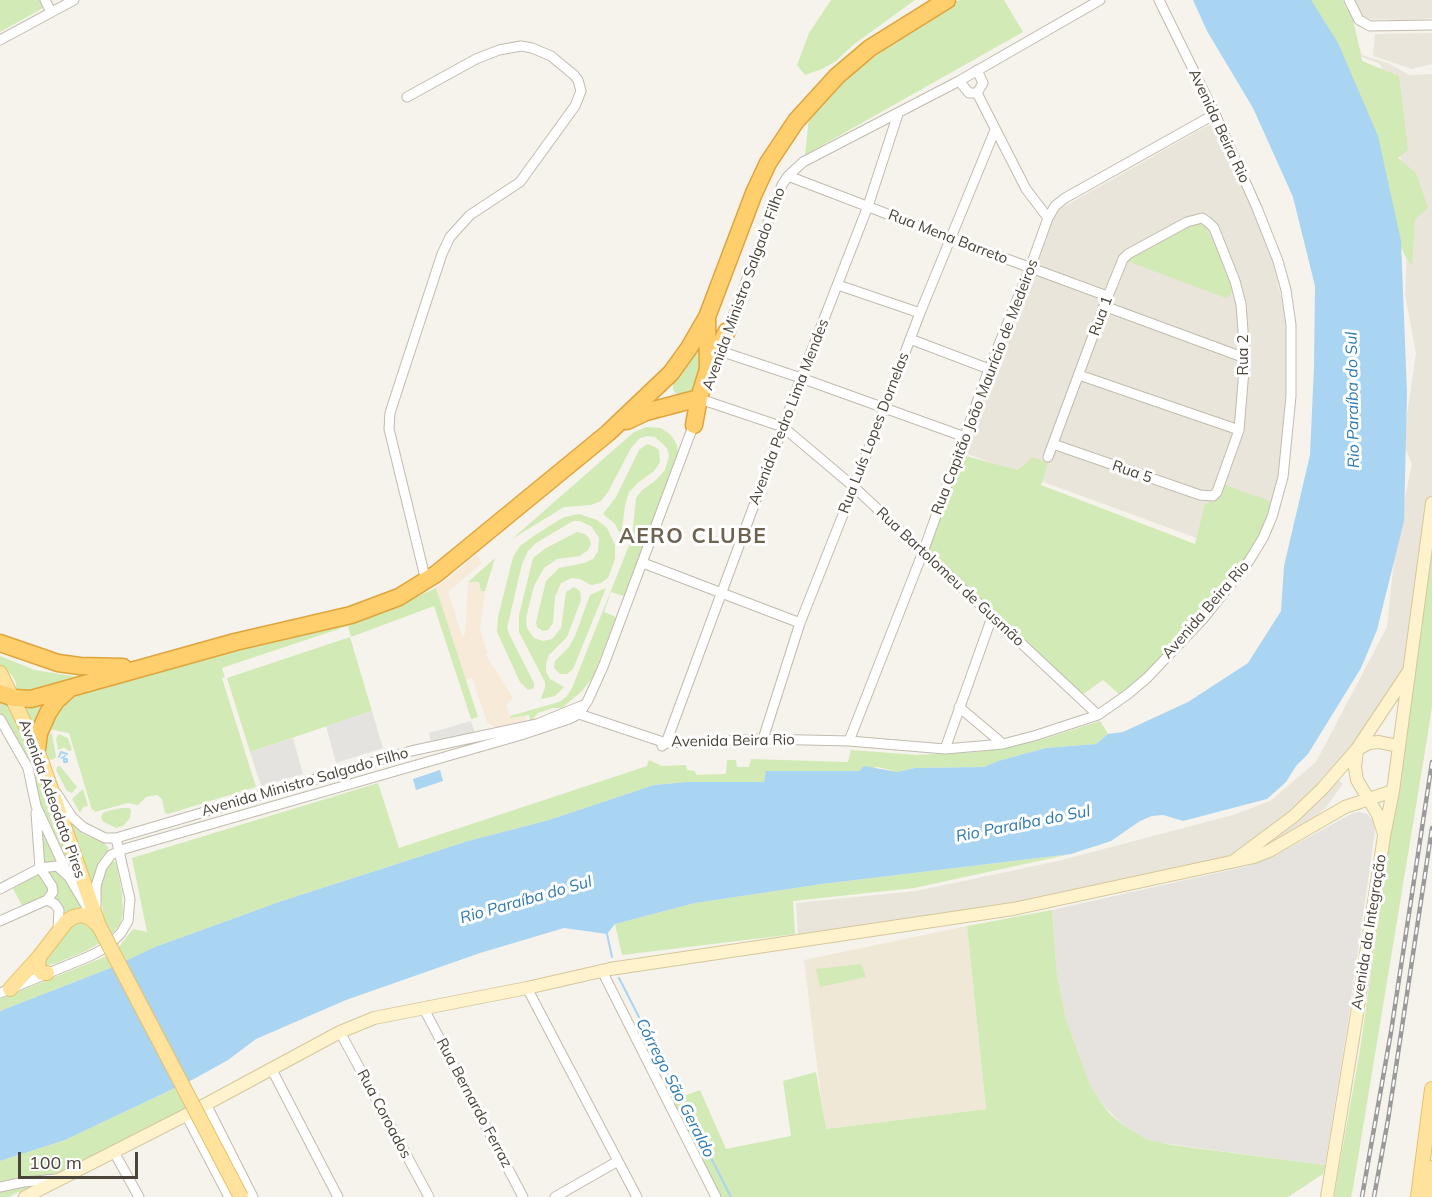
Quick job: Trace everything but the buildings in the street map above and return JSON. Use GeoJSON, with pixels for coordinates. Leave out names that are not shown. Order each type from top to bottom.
{"type":"FeatureCollection","features":[{"type":"Feature","properties":{"kind":"highway"},"geometry":{"type":"LineString","coordinates":[[7,695],[31,699],[235,642],[371,609],[399,597],[426,581],[608,433],[671,373],[707,317],[758,185],[776,149],[796,121],[829,84],[862,54],[886,36],[947,0]]}},
{"type":"Feature","properties":{"kind":"highway"},"geometry":{"type":"LineString","coordinates":[[707,317],[708,369]]}},
{"type":"Feature","properties":{"kind":"highway"},"geometry":{"type":"LineString","coordinates":[[694,425],[694,400],[727,331]]}},
{"type":"Feature","properties":{"kind":"highway"},"geometry":{"type":"LineString","coordinates":[[671,373],[669,392],[675,398],[694,400]]}},
{"type":"Feature","properties":{"kind":"highway"},"geometry":{"type":"LineString","coordinates":[[608,433],[646,412],[694,400]]}},
{"type":"Feature","properties":{"kind":"highway"},"geometry":{"type":"LineString","coordinates":[[0,644],[58,663],[104,667],[147,666]]}},
{"type":"Feature","properties":{"kind":"highway"},"geometry":{"type":"LineString","coordinates":[[37,748],[39,733],[48,713],[56,701],[72,687]]}},
{"type":"Feature","properties":{"kind":"main road","name":"Avenida Adeodato Pires"},"geometry":{"type":"LineString","coordinates":[[0,673],[7,695],[37,748],[97,920],[241,1197]]}},
{"type":"Feature","properties":{"kind":"main road"},"geometry":{"type":"LineString","coordinates":[[5,991],[39,957],[66,922],[77,916],[97,920]]}},
{"type":"Feature","properties":{"kind":"main road"},"geometry":{"type":"LineString","coordinates":[[39,957],[38,968],[42,973],[47,974]]}},
{"type":"Feature","properties":{"kind":"main road"},"geometry":{"type":"LineString","coordinates":[[1418,1197],[1432,1089]]}},
{"type":"Feature","properties":{"kind":"main road"},"geometry":{"type":"LineString","coordinates":[[1428,1197],[1432,1168]]}},
{"type":"Feature","properties":{"kind":"street"},"geometry":{"type":"LineString","coordinates":[[45,0],[51,12]]}},
{"type":"Feature","properties":{"kind":"street"},"geometry":{"type":"LineString","coordinates":[[0,40],[74,0]]}},
{"type":"Feature","properties":{"kind":"street","name":"Avenida Ministro Salgado Filho"},"geometry":{"type":"LineString","coordinates":[[694,400],[720,351],[779,193],[788,176],[803,162],[959,81],[1100,0]]}},
{"type":"Feature","properties":{"kind":"street","name":"Avenida Beira Rio"},"geometry":{"type":"LineString","coordinates":[[579,714],[598,719],[662,746],[762,739],[849,741],[945,749],[1003,744],[1098,715],[1147,678],[1203,620],[1249,561],[1272,517],[1283,477],[1291,396],[1291,325],[1286,290],[1278,261],[1257,208],[1215,114],[1159,0]]}},
{"type":"Feature","properties":{"kind":"street"},"geometry":{"type":"LineString","coordinates":[[1349,0],[1359,20],[1370,26],[1432,25]]}},
{"type":"Feature","properties":{"kind":"street"},"geometry":{"type":"LineString","coordinates":[[407,97],[476,59],[499,50],[521,46],[551,56],[574,75],[581,92],[575,106],[520,182],[470,215],[450,237],[442,254],[390,413],[388,429],[426,581]]}},
{"type":"Feature","properties":{"kind":"street"},"geometry":{"type":"LineString","coordinates":[[977,70],[983,83],[977,93]]}},
{"type":"Feature","properties":{"kind":"street"},"geometry":{"type":"LineString","coordinates":[[959,81],[969,93],[977,93]]}},
{"type":"Feature","properties":{"kind":"street"},"geometry":{"type":"LineString","coordinates":[[977,93],[1026,189],[1048,218]]}},
{"type":"Feature","properties":{"kind":"street","name":"Avenida Pedro Lima Mendes"},"geometry":{"type":"LineString","coordinates":[[662,746],[868,206],[898,114]]}},
{"type":"Feature","properties":{"kind":"street","name":"Rua Capitão João Maurício de Medeiros"},"geometry":{"type":"LineString","coordinates":[[849,741],[923,552],[989,369],[1048,218],[1055,206],[1065,198],[1215,114]]}},
{"type":"Feature","properties":{"kind":"street","name":"Rua Luís Lopes Dornelas"},"geometry":{"type":"LineString","coordinates":[[762,739],[800,622],[920,313],[995,130]]}},
{"type":"Feature","properties":{"kind":"street","name":"Rua Mena Barreto"},"geometry":{"type":"LineString","coordinates":[[788,176],[1107,296]]}},
{"type":"Feature","properties":{"kind":"street","name":"Rua 1"},"geometry":{"type":"LineString","coordinates":[[1048,457],[1107,296],[1124,259],[1128,254],[1187,222],[1203,218]]}},
{"type":"Feature","properties":{"kind":"street","name":"Rua 2"},"geometry":{"type":"LineString","coordinates":[[1203,218],[1214,228],[1235,281],[1241,304],[1245,358],[1239,430],[1221,485],[1213,496]]}},
{"type":"Feature","properties":{"kind":"street"},"geometry":{"type":"LineString","coordinates":[[838,285],[920,313]]}},
{"type":"Feature","properties":{"kind":"street"},"geometry":{"type":"LineString","coordinates":[[1104,306],[1245,358]]}},
{"type":"Feature","properties":{"kind":"street"},"geometry":{"type":"LineString","coordinates":[[910,339],[989,369]]}},
{"type":"Feature","properties":{"kind":"street"},"geometry":{"type":"LineString","coordinates":[[720,351],[965,437]]}},
{"type":"Feature","properties":{"kind":"street"},"geometry":{"type":"LineString","coordinates":[[1079,375],[1239,430]]}},
{"type":"Feature","properties":{"kind":"street","name":"Rua Bartolomeu de Gusmão"},"geometry":{"type":"LineString","coordinates":[[694,400],[783,427],[854,487],[1098,715]]}},
{"type":"Feature","properties":{"kind":"street"},"geometry":{"type":"LineString","coordinates":[[579,714],[599,677],[694,425]]}},
{"type":"Feature","properties":{"kind":"street","name":"Rua 5"},"geometry":{"type":"LineString","coordinates":[[1053,444],[1200,495],[1213,496]]}},
{"type":"Feature","properties":{"kind":"street","name":"Avenida da Integração"},"geometry":{"type":"LineString","coordinates":[[1327,1197],[1393,791],[1432,503]]}},
{"type":"Feature","properties":{"kind":"street"},"geometry":{"type":"LineString","coordinates":[[643,563],[800,622]]}},
{"type":"Feature","properties":{"kind":"street"},"geometry":{"type":"LineString","coordinates":[[945,749],[992,617]]}},
{"type":"Feature","properties":{"kind":"street"},"geometry":{"type":"LineString","coordinates":[[1234,861],[1294,816],[1357,749],[1411,667]]}},
{"type":"Feature","properties":{"kind":"street"},"geometry":{"type":"LineString","coordinates":[[586,704],[589,711],[598,719]]}},
{"type":"Feature","properties":{"kind":"street","name":"Avenida Ministro Salgado Filho"},"geometry":{"type":"LineString","coordinates":[[116,838],[411,751],[537,724],[586,704]]}},
{"type":"Feature","properties":{"kind":"street"},"geometry":{"type":"LineString","coordinates":[[959,707],[1003,744]]}},
{"type":"Feature","properties":{"kind":"street","name":"Avenida Ministro Salgado Filho"},"geometry":{"type":"LineString","coordinates":[[119,851],[521,735],[579,714]]}},
{"type":"Feature","properties":{"kind":"street"},"geometry":{"type":"LineString","coordinates":[[0,719],[30,774],[36,806],[40,868],[53,889],[47,900],[0,921]]}},
{"type":"Feature","properties":{"kind":"street"},"geometry":{"type":"LineString","coordinates":[[1357,749],[1369,743],[1379,742],[1398,746]]}},
{"type":"Feature","properties":{"kind":"street"},"geometry":{"type":"LineString","coordinates":[[1357,749],[1355,768],[1357,780],[1381,822],[1384,836]]}},
{"type":"Feature","properties":{"kind":"street"},"geometry":{"type":"LineString","coordinates":[[5,991],[102,950],[125,928],[130,914],[130,900],[116,838],[98,836],[77,822],[48,779]]}},
{"type":"Feature","properties":{"kind":"street"},"geometry":{"type":"LineString","coordinates":[[25,1197],[39,1194],[61,1179],[186,1115],[271,1068],[340,1032],[375,1018],[606,970],[1013,909],[1254,857],[1269,851],[1345,807],[1393,791]]}},
{"type":"Feature","properties":{"kind":"street"},"geometry":{"type":"LineString","coordinates":[[36,806],[69,877],[97,920]]}},
{"type":"Feature","properties":{"kind":"street"},"geometry":{"type":"LineString","coordinates":[[97,920],[95,892],[97,880],[105,862],[119,851]]}},
{"type":"Feature","properties":{"kind":"street"},"geometry":{"type":"LineString","coordinates":[[0,889],[40,868],[57,866],[69,877]]}},
{"type":"Feature","properties":{"kind":"street"},"geometry":{"type":"LineString","coordinates":[[47,900],[55,904],[59,910],[60,921],[57,933]]}},
{"type":"Feature","properties":{"kind":"street"},"geometry":{"type":"LineString","coordinates":[[606,970],[716,1197]]}},
{"type":"Feature","properties":{"kind":"street"},"geometry":{"type":"LineString","coordinates":[[526,988],[637,1197]]}},
{"type":"Feature","properties":{"kind":"street","name":"Rua Bernardo Ferraz"},"geometry":{"type":"LineString","coordinates":[[424,1009],[523,1197]]}},
{"type":"Feature","properties":{"kind":"street","name":"Rua Coroados"},"geometry":{"type":"LineString","coordinates":[[340,1032],[429,1197]]}},
{"type":"Feature","properties":{"kind":"street"},"geometry":{"type":"LineString","coordinates":[[271,1068],[338,1197]]}},
{"type":"Feature","properties":{"kind":"street"},"geometry":{"type":"LineString","coordinates":[[206,1104],[253,1197]]}},
{"type":"Feature","properties":{"kind":"street"},"geometry":{"type":"LineString","coordinates":[[186,1115],[229,1197]]}},
{"type":"Feature","properties":{"kind":"street"},"geometry":{"type":"LineString","coordinates":[[114,1152],[139,1197]]}},
{"type":"Feature","properties":{"kind":"street"},"geometry":{"type":"LineString","coordinates":[[555,1197],[618,1161]]}},
{"type":"Feature","properties":{"kind":"street"},"geometry":{"type":"LineString","coordinates":[[0,1187],[61,1179]]}},
{"type":"Feature","properties":{"kind":"shaded area"},"geometry":{"type":"Polygon","coordinates":[[[1338,0],[1343,0],[1362,55],[1388,63],[1409,75],[1432,74],[1432,579],[1425,641],[1337,779],[1343,784],[1326,807],[1299,832],[1225,857],[974,911],[798,937],[796,903],[916,891],[1058,861],[1233,815],[1270,801],[1316,762],[1387,627],[1396,540],[1412,464],[1403,442],[1416,353],[1405,295],[1407,245],[1401,185],[1398,107],[1380,64],[1360,56],[1338,0]]]}},
{"type":"Feature","properties":{"kind":"shaded area"},"geometry":{"type":"Polygon","coordinates":[[[1352,0],[1432,0],[1432,18],[1362,19],[1352,0]]]}},
{"type":"Feature","properties":{"kind":"shaded area"},"geometry":{"type":"Polygon","coordinates":[[[1432,33],[1432,64],[1412,69],[1373,56],[1375,34],[1432,33]]]}},
{"type":"Feature","properties":{"kind":"shaded area"},"geometry":{"type":"Polygon","coordinates":[[[1212,123],[1260,226],[1272,259],[1287,332],[1286,410],[1281,472],[1271,513],[1248,557],[962,452],[1050,225],[1058,210],[1212,123]]]}},
{"type":"Feature","properties":{"kind":"shaded area"},"geometry":{"type":"Polygon","coordinates":[[[477,555],[482,563],[448,592],[462,636],[465,634],[468,582],[479,582],[481,591],[485,591],[480,631],[488,653],[486,655],[513,698],[506,705],[510,718],[526,716],[527,724],[496,728],[487,722],[472,678],[466,680],[436,588],[477,555]]]}},
{"type":"Feature","properties":{"kind":"shaded area"},"geometry":{"type":"Polygon","coordinates":[[[372,711],[383,748],[336,763],[326,726],[372,711]]]}},
{"type":"Feature","properties":{"kind":"shaded area"},"geometry":{"type":"Polygon","coordinates":[[[471,721],[476,737],[432,746],[429,733],[471,721]]]}},
{"type":"Feature","properties":{"kind":"shaded area"},"geometry":{"type":"Polygon","coordinates":[[[293,738],[303,774],[261,786],[250,752],[293,738]]]}},
{"type":"Feature","properties":{"kind":"shaded area"},"geometry":{"type":"Polygon","coordinates":[[[1353,813],[1367,814],[1374,821],[1375,831],[1325,1165],[1161,1143],[1148,1140],[1123,1125],[1102,1104],[1090,1085],[1066,1019],[1057,975],[1052,910],[1248,866],[1278,854],[1353,813]]]}},
{"type":"Feature","properties":{"kind":"shaded area"},"geometry":{"type":"Polygon","coordinates":[[[967,926],[986,1109],[825,1129],[804,960],[967,926]]]}},
{"type":"Feature","properties":{"kind":"green space"},"geometry":{"type":"Polygon","coordinates":[[[0,0],[42,0],[45,7],[0,32],[0,0]]]}},
{"type":"Feature","properties":{"kind":"green space"},"geometry":{"type":"Polygon","coordinates":[[[831,0],[915,0],[853,45],[836,61],[805,75],[797,65],[809,33],[831,0]]]}},
{"type":"Feature","properties":{"kind":"green space"},"geometry":{"type":"Polygon","coordinates":[[[959,0],[1004,0],[1023,32],[805,155],[809,118],[833,91],[897,40],[959,0]]]}},
{"type":"Feature","properties":{"kind":"green space"},"geometry":{"type":"Polygon","coordinates":[[[1294,0],[1342,0],[1353,19],[1362,61],[1399,76],[1408,150],[1398,158],[1416,173],[1428,208],[1415,219],[1412,266],[1404,254],[1294,0]]]}},
{"type":"Feature","properties":{"kind":"green space"},"geometry":{"type":"Polygon","coordinates":[[[1197,223],[1205,226],[1226,266],[1232,291],[1226,298],[1127,261],[1129,257],[1197,223]]]}},
{"type":"Feature","properties":{"kind":"green space"},"geometry":{"type":"Polygon","coordinates":[[[704,336],[705,358],[695,391],[677,395],[673,390],[673,383],[704,336]]]}},
{"type":"Feature","properties":{"kind":"green space"},"geometry":{"type":"Polygon","coordinates":[[[646,427],[661,428],[671,435],[677,445],[678,455],[624,596],[611,592],[604,612],[616,617],[593,677],[582,691],[562,708],[553,708],[538,713],[530,722],[529,715],[510,718],[510,716],[559,702],[572,688],[632,538],[636,498],[665,470],[669,456],[667,448],[655,437],[640,438],[631,448],[601,501],[591,505],[564,507],[512,539],[634,432],[646,427]]]}},
{"type":"Feature","properties":{"kind":"green space"},"geometry":{"type":"Polygon","coordinates":[[[647,444],[659,450],[660,462],[654,471],[629,492],[621,536],[615,524],[603,514],[616,497],[639,450],[647,444]]]}},
{"type":"Feature","properties":{"kind":"green space"},"geometry":{"type":"Polygon","coordinates":[[[962,455],[1018,470],[1033,457],[1048,463],[1041,485],[1195,544],[1205,504],[1217,499],[1225,485],[1270,501],[1258,542],[1242,565],[1192,625],[1143,677],[1120,695],[1103,680],[1082,695],[927,549],[962,455]]]}},
{"type":"Feature","properties":{"kind":"green space"},"geometry":{"type":"Polygon","coordinates":[[[579,514],[597,520],[607,528],[615,545],[615,559],[608,578],[601,583],[591,585],[580,579],[572,578],[561,583],[555,597],[553,623],[548,630],[543,631],[537,627],[536,622],[546,581],[559,568],[593,559],[598,551],[599,538],[591,526],[580,521],[573,521],[536,543],[528,551],[522,564],[507,628],[534,683],[534,688],[528,690],[520,682],[497,632],[498,617],[513,557],[520,546],[535,535],[564,517],[579,514]]]}},
{"type":"Feature","properties":{"kind":"green space"},"geometry":{"type":"Polygon","coordinates":[[[577,532],[589,538],[591,544],[588,550],[580,556],[557,559],[544,568],[534,586],[526,618],[527,628],[534,638],[543,641],[552,639],[561,628],[566,592],[574,587],[580,591],[581,600],[567,637],[549,655],[546,664],[546,672],[550,679],[564,687],[555,696],[542,699],[545,682],[519,632],[519,615],[533,558],[546,548],[577,532]]]}},
{"type":"Feature","properties":{"kind":"green space"},"geometry":{"type":"Polygon","coordinates":[[[1432,543],[1432,706],[1428,733],[1353,1188],[1351,1197],[1334,1197],[1360,1050],[1432,543]]]}},
{"type":"Feature","properties":{"kind":"green space"},"geometry":{"type":"Polygon","coordinates":[[[495,558],[485,591],[481,591],[479,582],[468,582],[495,558]]]}},
{"type":"Feature","properties":{"kind":"green space"},"geometry":{"type":"Polygon","coordinates":[[[436,588],[478,717],[471,719],[434,606],[351,637],[348,626],[222,668],[225,677],[222,678],[256,787],[168,814],[165,813],[162,799],[157,795],[146,797],[138,805],[128,803],[95,812],[92,810],[69,733],[48,729],[52,718],[69,697],[237,651],[317,632],[383,612],[436,588]]]}},
{"type":"Feature","properties":{"kind":"green space"},"geometry":{"type":"Polygon","coordinates":[[[606,588],[573,669],[567,674],[560,674],[554,668],[555,661],[569,647],[575,636],[590,595],[606,588]]]}},
{"type":"Feature","properties":{"kind":"green space"},"geometry":{"type":"Polygon","coordinates":[[[350,637],[372,711],[250,752],[227,678],[350,637]]]}},
{"type":"Feature","properties":{"kind":"green space"},"geometry":{"type":"Polygon","coordinates":[[[0,656],[35,670],[85,678],[36,693],[16,691],[16,683],[12,675],[0,667],[0,656]]]}},
{"type":"Feature","properties":{"kind":"green space"},"geometry":{"type":"Polygon","coordinates":[[[55,697],[37,735],[24,705],[55,697]]]}},
{"type":"Feature","properties":{"kind":"green space"},"geometry":{"type":"Polygon","coordinates":[[[0,699],[15,703],[73,863],[67,865],[41,810],[34,773],[0,715],[0,699]]]}},
{"type":"Feature","properties":{"kind":"green space"},"geometry":{"type":"Polygon","coordinates":[[[1100,721],[1108,734],[1096,744],[1046,748],[984,767],[915,768],[897,772],[878,767],[859,771],[767,771],[764,782],[687,782],[654,785],[549,820],[468,841],[279,902],[155,947],[125,962],[118,948],[133,929],[147,932],[132,858],[378,783],[399,848],[647,766],[649,760],[662,766],[686,765],[687,770],[695,771],[696,775],[726,774],[727,760],[736,760],[737,767],[749,767],[751,759],[848,762],[851,750],[917,755],[978,752],[1044,739],[1100,721]]]}},
{"type":"Feature","properties":{"kind":"green space"},"geometry":{"type":"Polygon","coordinates":[[[47,733],[52,734],[56,757],[52,760],[49,759],[46,749],[47,733]]]}},
{"type":"Feature","properties":{"kind":"green space"},"geometry":{"type":"Polygon","coordinates":[[[59,734],[68,738],[72,750],[69,751],[64,747],[58,750],[56,738],[59,734]]]}},
{"type":"Feature","properties":{"kind":"green space"},"geometry":{"type":"Polygon","coordinates":[[[60,766],[77,787],[72,793],[67,791],[56,770],[60,766]]]}},
{"type":"Feature","properties":{"kind":"green space"},"geometry":{"type":"Polygon","coordinates":[[[83,789],[88,806],[83,807],[80,813],[72,799],[83,789]]]}},
{"type":"Feature","properties":{"kind":"green space"},"geometry":{"type":"Polygon","coordinates":[[[121,808],[131,810],[130,818],[123,826],[116,828],[102,821],[101,816],[104,812],[121,808]]]}},
{"type":"Feature","properties":{"kind":"green space"},"geometry":{"type":"Polygon","coordinates":[[[65,814],[83,834],[108,847],[108,854],[92,890],[65,814]]]}},
{"type":"Feature","properties":{"kind":"green space"},"geometry":{"type":"Polygon","coordinates":[[[39,817],[63,866],[51,862],[42,864],[39,817]]]}},
{"type":"Feature","properties":{"kind":"green space"},"geometry":{"type":"Polygon","coordinates":[[[1071,854],[914,888],[793,901],[795,934],[622,955],[615,924],[695,903],[822,884],[1071,854]]]}},
{"type":"Feature","properties":{"kind":"green space"},"geometry":{"type":"Polygon","coordinates":[[[114,861],[122,892],[123,913],[120,924],[111,935],[104,919],[100,891],[109,863],[114,861]]]}},
{"type":"Feature","properties":{"kind":"green space"},"geometry":{"type":"Polygon","coordinates":[[[46,870],[56,870],[63,875],[87,913],[63,919],[51,899],[46,870]]]}},
{"type":"Feature","properties":{"kind":"green space"},"geometry":{"type":"Polygon","coordinates":[[[39,871],[51,886],[50,895],[24,909],[11,885],[39,871]]]}},
{"type":"Feature","properties":{"kind":"green space"},"geometry":{"type":"Polygon","coordinates":[[[1052,910],[1057,975],[1066,1019],[1090,1085],[1111,1115],[1148,1140],[1325,1165],[1323,1174],[1288,1197],[721,1197],[673,1100],[700,1090],[726,1149],[791,1136],[783,1081],[816,1072],[826,1129],[986,1109],[967,926],[1052,910]]]}},
{"type":"Feature","properties":{"kind":"green space"},"geometry":{"type":"Polygon","coordinates":[[[80,922],[93,930],[100,943],[86,951],[46,965],[44,959],[72,923],[80,922]]]}},
{"type":"Feature","properties":{"kind":"green space"},"geometry":{"type":"Polygon","coordinates":[[[107,956],[113,967],[0,1011],[0,999],[107,956]]]}},
{"type":"Feature","properties":{"kind":"green space"},"geometry":{"type":"Polygon","coordinates":[[[861,964],[866,977],[820,987],[816,969],[861,964]]]}},
{"type":"Feature","properties":{"kind":"green space"},"geometry":{"type":"Polygon","coordinates":[[[175,1088],[186,1108],[58,1173],[0,1184],[0,1161],[65,1140],[175,1088]]]}},
{"type":"Feature","properties":{"kind":"green space"},"geometry":{"type":"Polygon","coordinates":[[[39,1185],[9,1197],[0,1197],[0,1191],[20,1186],[39,1185]]]}},
{"type":"Feature","properties":{"kind":"water","name":"Rio Paraíba do Sul"},"geometry":{"type":"Polygon","coordinates":[[[1193,0],[1311,0],[1338,43],[1378,136],[1401,241],[1407,393],[1404,521],[1377,630],[1361,668],[1308,754],[1296,766],[1286,782],[1267,799],[1183,821],[1163,815],[1152,816],[1140,821],[1111,841],[1071,854],[822,884],[695,903],[615,924],[607,934],[564,928],[480,953],[346,1000],[256,1039],[228,1060],[194,1079],[65,1140],[0,1161],[0,1011],[113,967],[155,947],[279,902],[468,841],[549,820],[654,785],[687,782],[764,782],[766,771],[859,771],[864,766],[897,772],[915,768],[984,767],[1046,748],[1096,744],[1108,734],[1123,732],[1188,702],[1248,663],[1281,611],[1284,566],[1310,455],[1315,286],[1293,197],[1253,108],[1207,31],[1193,0]]]}},
{"type":"Feature","properties":{"kind":"water"},"geometry":{"type":"Polygon","coordinates":[[[440,770],[443,781],[416,790],[413,779],[440,770]]]}},
{"type":"Feature","properties":{"kind":"waterway"},"geometry":{"type":"LineString","coordinates":[[59,757],[61,752],[67,754]]}},
{"type":"Feature","properties":{"kind":"waterway"},"geometry":{"type":"LineString","coordinates":[[64,759],[67,759],[67,762],[64,762],[64,759]]}},
{"type":"Feature","properties":{"kind":"waterway","name":"Córrego São Geraldo"},"geometry":{"type":"LineString","coordinates":[[607,934],[612,957]]}},
{"type":"Feature","properties":{"kind":"waterway","name":"Córrego São Geraldo"},"geometry":{"type":"LineString","coordinates":[[619,978],[731,1197]]}},
{"type":"Feature","properties":{"kind":"railway"},"geometry":{"type":"LineString","coordinates":[[1362,1197],[1391,1032],[1432,762]]}},
{"type":"Feature","properties":{"kind":"railway"},"geometry":{"type":"LineString","coordinates":[[1374,1197],[1388,1120],[1432,828]]}},
{"type":"Feature","properties":{"kind":"district","name":"AERO CLUBE"},"geometry":{"type":"Point","coordinates":[693,537]}}]}
